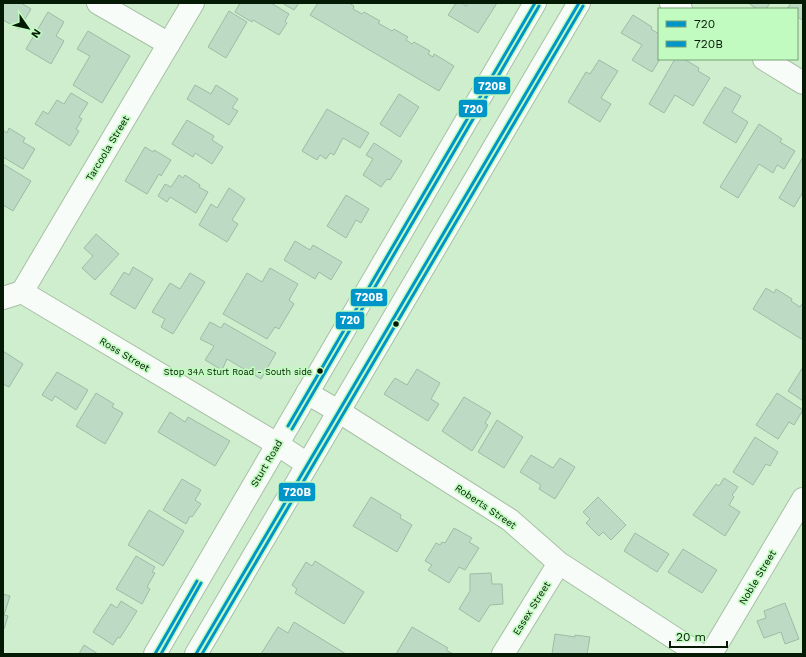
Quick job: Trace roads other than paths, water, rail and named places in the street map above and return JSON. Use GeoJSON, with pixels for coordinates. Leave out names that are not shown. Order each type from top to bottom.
{"type":"FeatureCollection","features":[{"type":"Feature","properties":{"kind":"street"},"geometry":{"type":"LineString","coordinates":[[98,3],[169,44]]}},
{"type":"Feature","properties":{"kind":"street","name":"Tarcoola Street"},"geometry":{"type":"LineString","coordinates":[[12,295],[169,44],[193,3]]}},
{"type":"Feature","properties":{"kind":"street","name":"Sturt Road"},"geometry":{"type":"LineString","coordinates":[[155,654],[535,3]]}},
{"type":"Feature","properties":{"kind":"street"},"geometry":{"type":"LineString","coordinates":[[196,654],[579,3]]}},
{"type":"Feature","properties":{"kind":"street"},"geometry":{"type":"LineString","coordinates":[[766,60],[803,83]]}},
{"type":"Feature","properties":{"kind":"street","name":"Ross Street"},"geometry":{"type":"LineString","coordinates":[[12,295],[277,444],[307,464]]}},
{"type":"Feature","properties":{"kind":"street","name":"Roberts Street"},"geometry":{"type":"LineString","coordinates":[[307,393],[510,520],[559,563],[699,654]]}},
{"type":"Feature","properties":{"kind":"street","name":"Noble Street"},"geometry":{"type":"LineString","coordinates":[[711,654],[803,499]]}},
{"type":"Feature","properties":{"kind":"street","name":"Essex Street"},"geometry":{"type":"LineString","coordinates":[[503,654],[559,563]]}},
{"type":"Feature","properties":{"kind":"place","name":"Stop 34A Sturt Road - South side"},"geometry":{"type":"Point","coordinates":[320,371]}}]}
